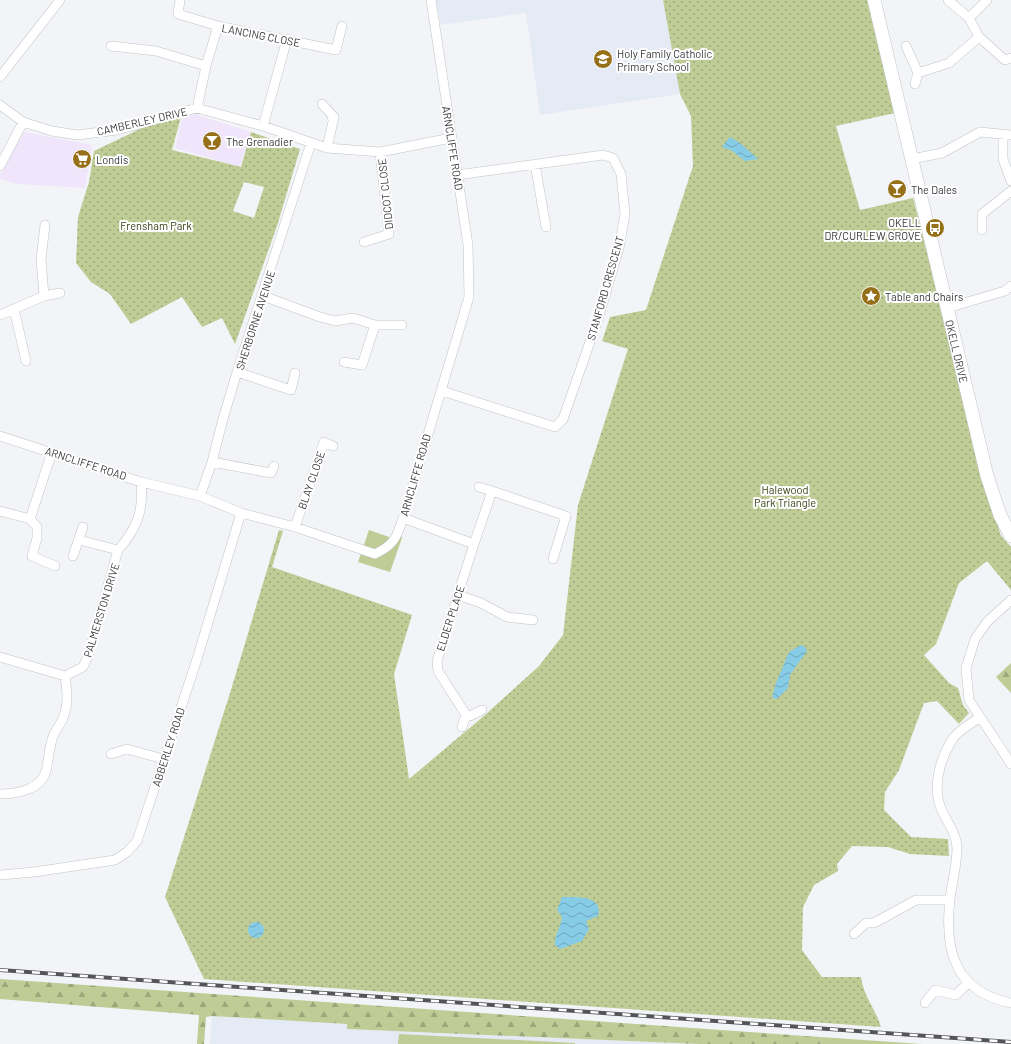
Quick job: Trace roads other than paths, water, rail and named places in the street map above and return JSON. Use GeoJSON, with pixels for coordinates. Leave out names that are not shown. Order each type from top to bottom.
{"type":"FeatureCollection","features":[{"type":"Feature","properties":{"kind":"street"},"geometry":{"type":"LineString","coordinates":[[0,77],[60,0]]}},
{"type":"Feature","properties":{"kind":"street","name":"LANCING CLOSE"},"geometry":{"type":"LineString","coordinates":[[180,0],[178,14],[218,26],[336,50],[342,26]]}},
{"type":"Feature","properties":{"kind":"street","name":"ARNCLIFFE ROAD"},"geometry":{"type":"LineString","coordinates":[[0,436],[141,482],[200,496],[241,513],[295,527],[375,554],[388,548],[398,535],[469,297],[468,245],[431,0]]}},
{"type":"Feature","properties":{"kind":"street","name":"OKELL DRIVE"},"geometry":{"type":"LineString","coordinates":[[874,0],[987,476],[1000,515],[1011,536]]}},
{"type":"Feature","properties":{"kind":"street"},"geometry":{"type":"LineString","coordinates":[[948,0],[969,18],[979,37],[1005,60],[1011,58]]}},
{"type":"Feature","properties":{"kind":"street"},"geometry":{"type":"LineString","coordinates":[[969,18],[987,0]]}},
{"type":"Feature","properties":{"kind":"street"},"geometry":{"type":"LineString","coordinates":[[197,108],[206,66],[218,26]]}},
{"type":"Feature","properties":{"kind":"street"},"geometry":{"type":"LineString","coordinates":[[918,73],[948,62],[979,37]]}},
{"type":"Feature","properties":{"kind":"street"},"geometry":{"type":"LineString","coordinates":[[263,126],[286,39]]}},
{"type":"Feature","properties":{"kind":"street"},"geometry":{"type":"LineString","coordinates":[[111,46],[156,51],[206,66]]}},
{"type":"Feature","properties":{"kind":"street"},"geometry":{"type":"LineString","coordinates":[[906,46],[918,73],[915,84]]}},
{"type":"Feature","properties":{"kind":"street"},"geometry":{"type":"LineString","coordinates":[[322,104],[333,117],[327,148]]}},
{"type":"Feature","properties":{"kind":"street","name":"CAMBERLEY DRIVE"},"geometry":{"type":"LineString","coordinates":[[0,105],[23,122],[52,131],[77,135],[123,128],[197,108],[263,126],[327,148],[380,152],[451,138]]}},
{"type":"Feature","properties":{"kind":"street"},"geometry":{"type":"LineString","coordinates":[[0,166],[23,122]]}},
{"type":"Feature","properties":{"kind":"street"},"geometry":{"type":"LineString","coordinates":[[912,159],[942,153],[980,132],[1007,135],[1003,159],[1011,181]]}},
{"type":"Feature","properties":{"kind":"street","name":"SHERBORNE AVENUE"},"geometry":{"type":"LineString","coordinates":[[200,496],[212,462],[223,420],[311,143]]}},
{"type":"Feature","properties":{"kind":"street","name":"DIDCOT CLOSE"},"geometry":{"type":"LineString","coordinates":[[364,242],[389,234],[380,152]]}},
{"type":"Feature","properties":{"kind":"street","name":"STANFORD CRESCENT"},"geometry":{"type":"LineString","coordinates":[[442,391],[554,427],[563,419],[598,319],[618,248],[625,214],[621,174],[613,158],[603,155],[458,175]]}},
{"type":"Feature","properties":{"kind":"street"},"geometry":{"type":"LineString","coordinates":[[535,164],[546,227]]}},
{"type":"Feature","properties":{"kind":"street"},"geometry":{"type":"LineString","coordinates":[[982,230],[982,214],[1011,191]]}},
{"type":"Feature","properties":{"kind":"street"},"geometry":{"type":"LineString","coordinates":[[44,296],[41,260],[45,225]]}},
{"type":"Feature","properties":{"kind":"street"},"geometry":{"type":"LineString","coordinates":[[947,308],[1005,291],[1011,286]]}},
{"type":"Feature","properties":{"kind":"street"},"geometry":{"type":"LineString","coordinates":[[0,315],[44,296],[60,293]]}},
{"type":"Feature","properties":{"kind":"street"},"geometry":{"type":"LineString","coordinates":[[263,296],[335,321],[353,318],[375,325],[402,325]]}},
{"type":"Feature","properties":{"kind":"street"},"geometry":{"type":"LineString","coordinates":[[14,309],[26,361]]}},
{"type":"Feature","properties":{"kind":"street"},"geometry":{"type":"LineString","coordinates":[[344,362],[362,365],[375,325]]}},
{"type":"Feature","properties":{"kind":"street"},"geometry":{"type":"LineString","coordinates":[[238,372],[291,390],[295,373]]}},
{"type":"Feature","properties":{"kind":"street","name":"BLAY CLOSE"},"geometry":{"type":"LineString","coordinates":[[295,527],[324,442],[333,446]]}},
{"type":"Feature","properties":{"kind":"street"},"geometry":{"type":"LineString","coordinates":[[30,519],[52,452]]}},
{"type":"Feature","properties":{"kind":"street"},"geometry":{"type":"LineString","coordinates":[[212,462],[271,473],[274,466]]}},
{"type":"Feature","properties":{"kind":"street","name":"PALMERSTON DRIVE"},"geometry":{"type":"LineString","coordinates":[[65,676],[83,667],[88,656],[118,550],[129,538],[136,525],[143,499],[141,482]]}},
{"type":"Feature","properties":{"kind":"street"},"geometry":{"type":"LineString","coordinates":[[478,487],[566,516],[553,559]]}},
{"type":"Feature","properties":{"kind":"street","name":"ELDER PLACE"},"geometry":{"type":"LineString","coordinates":[[464,713],[438,671],[437,661],[492,491]]}},
{"type":"Feature","properties":{"kind":"street"},"geometry":{"type":"LineString","coordinates":[[0,511],[30,519],[37,527],[37,538],[32,556],[55,566]]}},
{"type":"Feature","properties":{"kind":"street","name":"ABBERLEY ROAD"},"geometry":{"type":"LineString","coordinates":[[0,875],[34,872],[115,860],[127,852],[137,841],[199,652],[241,513]]}},
{"type":"Feature","properties":{"kind":"street"},"geometry":{"type":"LineString","coordinates":[[403,518],[474,544]]}},
{"type":"Feature","properties":{"kind":"street"},"geometry":{"type":"LineString","coordinates":[[73,556],[83,527]]}},
{"type":"Feature","properties":{"kind":"street"},"geometry":{"type":"LineString","coordinates":[[79,540],[118,550]]}},
{"type":"Feature","properties":{"kind":"street"},"geometry":{"type":"LineString","coordinates":[[458,595],[481,603],[507,618],[533,620]]}},
{"type":"Feature","properties":{"kind":"street"},"geometry":{"type":"LineString","coordinates":[[1011,600],[987,622],[975,639],[966,668],[969,700],[1011,764]]}},
{"type":"Feature","properties":{"kind":"street"},"geometry":{"type":"LineString","coordinates":[[0,657],[65,676],[68,699],[64,718],[54,735],[46,773],[38,783],[29,789],[14,794],[0,794]]}},
{"type":"Feature","properties":{"kind":"street"},"geometry":{"type":"LineString","coordinates":[[462,727],[464,713],[470,716],[482,710]]}},
{"type":"Feature","properties":{"kind":"street"},"geometry":{"type":"LineString","coordinates":[[980,716],[952,738],[941,765],[936,787],[940,806],[957,840],[948,921],[956,967],[968,983],[993,999],[1011,1003]]}},
{"type":"Feature","properties":{"kind":"street"},"geometry":{"type":"LineString","coordinates":[[111,754],[127,749],[164,759]]}},
{"type":"Feature","properties":{"kind":"street"},"geometry":{"type":"LineString","coordinates":[[854,934],[866,923],[874,923],[916,900],[950,900]]}},
{"type":"Feature","properties":{"kind":"street"},"geometry":{"type":"LineString","coordinates":[[925,1003],[935,990],[956,995],[968,983]]}},
{"type":"Feature","properties":{"kind":"water"},"geometry":{"type":"Polygon","coordinates":[[[730,137],[740,143],[758,159],[745,161],[731,150],[722,147],[730,137]]]}},
{"type":"Feature","properties":{"kind":"water"},"geometry":{"type":"Polygon","coordinates":[[[801,645],[805,647],[807,651],[790,675],[788,688],[775,699],[772,697],[776,683],[789,652],[801,645]]]}},
{"type":"Feature","properties":{"kind":"water"},"geometry":{"type":"Polygon","coordinates":[[[562,897],[581,897],[593,901],[597,904],[599,909],[598,916],[586,921],[589,929],[582,941],[560,949],[555,945],[555,942],[562,917],[557,910],[562,897]]]}},
{"type":"Feature","properties":{"kind":"water"},"geometry":{"type":"Polygon","coordinates":[[[256,922],[263,927],[264,930],[259,937],[256,938],[249,933],[248,930],[253,923],[256,922]]]}},
{"type":"Feature","properties":{"kind":"railway"},"geometry":{"type":"LineString","coordinates":[[0,970],[1011,1042]]}},
{"type":"Feature","properties":{"kind":"place","name":"Holy Family Catholic Primary School"},"geometry":{"type":"Point","coordinates":[603,59]}},
{"type":"Feature","properties":{"kind":"place","name":"The Grenadier"},"geometry":{"type":"Point","coordinates":[212,141]}},
{"type":"Feature","properties":{"kind":"place","name":"Londis"},"geometry":{"type":"Point","coordinates":[82,159]}},
{"type":"Feature","properties":{"kind":"place","name":"The Dales"},"geometry":{"type":"Point","coordinates":[897,189]}},
{"type":"Feature","properties":{"kind":"place","name":"OKELL DR/CURLEW GROVE"},"geometry":{"type":"Point","coordinates":[935,228]}},
{"type":"Feature","properties":{"kind":"place","name":"Table and Chairs"},"geometry":{"type":"Point","coordinates":[871,296]}},
{"type":"Feature","properties":{"kind":"park label","name":"Frensham Park"},"geometry":{"type":"Point","coordinates":[156,225]}},
{"type":"Feature","properties":{"kind":"park label","name":"Halewood Park Triangle"},"geometry":{"type":"Point","coordinates":[785,495]}}]}
